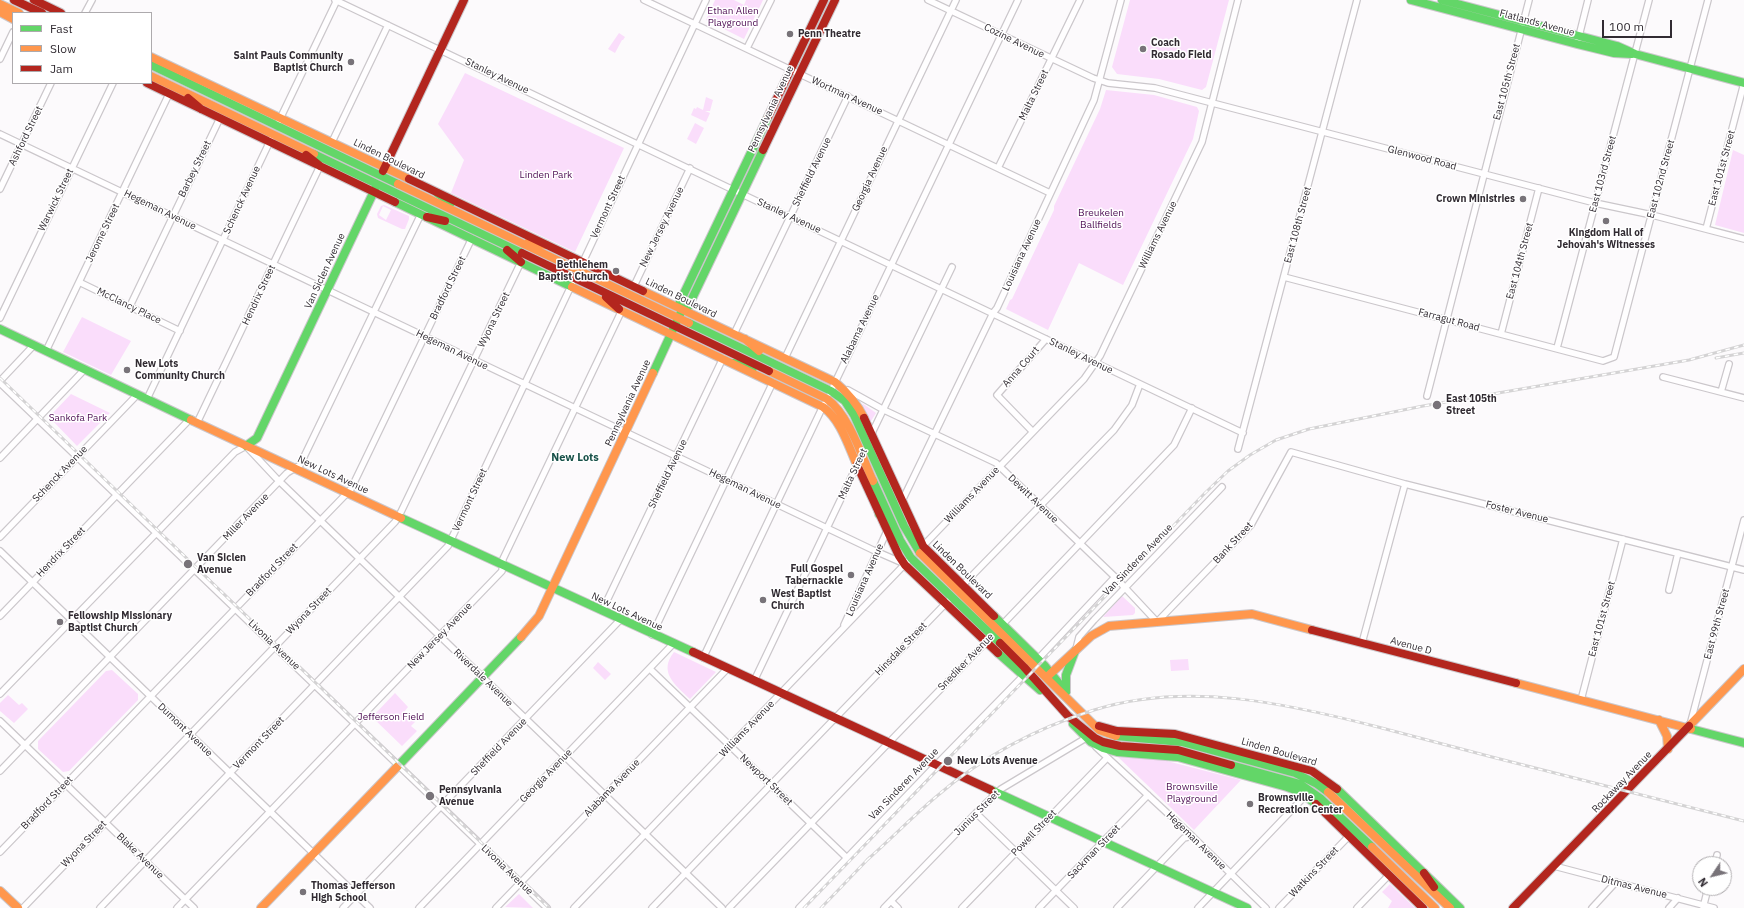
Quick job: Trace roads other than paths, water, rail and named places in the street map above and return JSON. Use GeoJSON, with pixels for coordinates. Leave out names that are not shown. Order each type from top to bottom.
{"type":"FeatureCollection","features":[{"type":"Feature","properties":{"kind":"main road"},"geometry":{"type":"LineString","coordinates":[[14,0],[40,12]]}},
{"type":"Feature","properties":{"kind":"main road"},"geometry":{"type":"LineString","coordinates":[[34,0],[59,12]]}},
{"type":"Feature","properties":{"kind":"main road","name":"Van Siclen Avenue"},"geometry":{"type":"LineString","coordinates":[[246,446],[257,438],[464,0]]}},
{"type":"Feature","properties":{"kind":"main road","name":"Pennsylvania Avenue"},"geometry":{"type":"LineString","coordinates":[[681,313],[679,304],[824,0]]}},
{"type":"Feature","properties":{"kind":"main road","name":"Pennsylvania Avenue"},"geometry":{"type":"LineString","coordinates":[[261,908],[533,625],[553,589],[572,543],[681,313],[688,308],[835,0]]}},
{"type":"Feature","properties":{"kind":"main road","name":"Flatlands Avenue"},"geometry":{"type":"LineString","coordinates":[[1415,0],[1471,8]]}},
{"type":"Feature","properties":{"kind":"main road","name":"Flatlands Avenue"},"geometry":{"type":"LineString","coordinates":[[1442,0],[1522,25],[1578,40],[1617,46],[1635,54],[1744,83]]}},
{"type":"Feature","properties":{"kind":"main road"},"geometry":{"type":"LineString","coordinates":[[0,6],[16,12]]}},
{"type":"Feature","properties":{"kind":"main road"},"geometry":{"type":"LineString","coordinates":[[0,6],[12,17]]}},
{"type":"Feature","properties":{"kind":"main road"},"geometry":{"type":"LineString","coordinates":[[0,12],[12,18]]}},
{"type":"Feature","properties":{"kind":"main road","name":"Linden Boulevard"},"geometry":{"type":"LineString","coordinates":[[152,57],[240,99],[279,122],[512,237],[634,286],[681,313],[840,396],[850,408],[904,526],[920,549],[1000,627],[1038,659],[1045,678],[1077,730],[1089,740],[1103,748],[1117,752],[1178,757],[1308,793],[1362,849],[1412,886],[1435,908]]}},
{"type":"Feature","properties":{"kind":"main road","name":"Linden Boulevard"},"geometry":{"type":"LineString","coordinates":[[152,65],[208,92],[279,122],[332,142],[383,172],[437,193],[546,245],[581,266],[681,313],[745,339],[838,384],[858,406],[902,501],[920,549]]}},
{"type":"Feature","properties":{"kind":"main road","name":"Linden Boulevard"},"geometry":{"type":"LineString","coordinates":[[152,76],[271,138],[320,166],[462,225],[494,240],[621,309],[671,334],[773,382],[825,403],[834,404],[844,417],[900,540],[908,561]]}},
{"type":"Feature","properties":{"kind":"main road","name":"Linden Boulevard"},"geometry":{"type":"LineString","coordinates":[[149,84],[220,118],[271,138],[290,142],[424,215],[522,262],[573,282],[596,288],[773,373],[825,403],[838,422],[899,556],[908,561],[1024,675],[1091,736],[1112,745],[1178,750],[1288,780],[1308,793],[1393,873],[1423,908]]}},
{"type":"Feature","properties":{"kind":"main road"},"geometry":{"type":"LineString","coordinates":[[175,88],[201,109]]}},
{"type":"Feature","properties":{"kind":"main road"},"geometry":{"type":"LineString","coordinates":[[208,92],[240,99]]}},
{"type":"Feature","properties":{"kind":"main road"},"geometry":{"type":"LineString","coordinates":[[290,142],[320,166]]}},
{"type":"Feature","properties":{"kind":"main road"},"geometry":{"type":"LineString","coordinates":[[437,193],[470,217]]}},
{"type":"Feature","properties":{"kind":"main road"},"geometry":{"type":"LineString","coordinates":[[424,215],[462,225]]}},
{"type":"Feature","properties":{"kind":"main road"},"geometry":{"type":"LineString","coordinates":[[512,237],[546,245]]}},
{"type":"Feature","properties":{"kind":"main road"},"geometry":{"type":"LineString","coordinates":[[494,240],[522,262]]}},
{"type":"Feature","properties":{"kind":"main road"},"geometry":{"type":"LineString","coordinates":[[596,288],[621,309]]}},
{"type":"Feature","properties":{"kind":"main road","name":"New Lots Avenue"},"geometry":{"type":"LineString","coordinates":[[0,329],[189,420],[399,516],[652,635],[1247,908]]}},
{"type":"Feature","properties":{"kind":"main road"},"geometry":{"type":"LineString","coordinates":[[745,339],[775,363]]}},
{"type":"Feature","properties":{"kind":"main road"},"geometry":{"type":"LineString","coordinates":[[734,363],[773,373]]}},
{"type":"Feature","properties":{"kind":"main road"},"geometry":{"type":"LineString","coordinates":[[872,478],[879,514]]}},
{"type":"Feature","properties":{"kind":"main road","name":"Avenue D"},"geometry":{"type":"LineString","coordinates":[[1076,649],[1091,636],[1108,626],[1252,614],[1744,742]]}},
{"type":"Feature","properties":{"kind":"main road","name":"Linden Boulevard"},"geometry":{"type":"LineString","coordinates":[[1000,627],[1045,678],[1099,730],[1108,735],[1182,742],[1320,780],[1424,873],[1460,908]]}},
{"type":"Feature","properties":{"kind":"main road","name":"Linden Boulevard"},"geometry":{"type":"LineString","coordinates":[[988,639],[1066,692],[1073,705]]}},
{"type":"Feature","properties":{"kind":"main road"},"geometry":{"type":"LineString","coordinates":[[1066,692],[1066,675],[1076,649]]}},
{"type":"Feature","properties":{"kind":"main road","name":"Van Sinderen Avenue"},"geometry":{"type":"LineString","coordinates":[[1045,678],[1076,649]]}},
{"type":"Feature","properties":{"kind":"main road","name":"Rockaway Avenue"},"geometry":{"type":"LineString","coordinates":[[1513,908],[1744,670]]}},
{"type":"Feature","properties":{"kind":"main road"},"geometry":{"type":"LineString","coordinates":[[1659,720],[1667,736],[1668,749]]}},
{"type":"Feature","properties":{"kind":"main road","name":"Linden Boulevard"},"geometry":{"type":"LineString","coordinates":[[1320,780],[1326,790],[1447,906]]}},
{"type":"Feature","properties":{"kind":"main road"},"geometry":{"type":"LineString","coordinates":[[1424,873],[1447,906]]}},
{"type":"Feature","properties":{"kind":"main road"},"geometry":{"type":"LineString","coordinates":[[1412,886],[1427,908]]}},
{"type":"Feature","properties":{"kind":"main road"},"geometry":{"type":"LineString","coordinates":[[0,891],[18,908]]}},
{"type":"Feature","properties":{"kind":"street"},"geometry":{"type":"LineString","coordinates":[[86,12],[92,0]]}},
{"type":"Feature","properties":{"kind":"street","name":"Stanley Avenue"},"geometry":{"type":"LineString","coordinates":[[336,0],[1243,433]]}},
{"type":"Feature","properties":{"kind":"street","name":"Schenck Avenue"},"geometry":{"type":"LineString","coordinates":[[147,399],[336,0]]}},
{"type":"Feature","properties":{"kind":"street","name":"Wortman Avenue"},"geometry":{"type":"LineString","coordinates":[[644,0],[748,48],[1050,193]]}},
{"type":"Feature","properties":{"kind":"street","name":"Vermont Street"},"geometry":{"type":"LineString","coordinates":[[100,908],[448,546],[706,0]]}},
{"type":"Feature","properties":{"kind":"street"},"geometry":{"type":"LineString","coordinates":[[748,48],[770,0]]}},
{"type":"Feature","properties":{"kind":"street","name":"Cozine Avenue"},"geometry":{"type":"LineString","coordinates":[[928,0],[1100,81]]}},
{"type":"Feature","properties":{"kind":"street","name":"Georgia Avenue"},"geometry":{"type":"LineString","coordinates":[[785,358],[956,0]]}},
{"type":"Feature","properties":{"kind":"street","name":"Alabama Avenue"},"geometry":{"type":"LineString","coordinates":[[703,658],[825,403],[831,391],[838,384],[891,264],[1018,0]]}},
{"type":"Feature","properties":{"kind":"street","name":"Malta Street"},"geometry":{"type":"LineString","coordinates":[[998,168],[1080,0]]}},
{"type":"Feature","properties":{"kind":"street","name":"Louisiana Avenue"},"geometry":{"type":"LineString","coordinates":[[902,501],[993,313],[997,308],[1094,100],[1121,0]]}},
{"type":"Feature","properties":{"kind":"street","name":"Williams Avenue"},"geometry":{"type":"LineString","coordinates":[[574,908],[1000,467],[1084,379],[1096,363],[1202,142],[1238,0]]}},
{"type":"Feature","properties":{"kind":"street","name":"East 108th Street"},"geometry":{"type":"LineString","coordinates":[[1238,449],[1357,0]]}},
{"type":"Feature","properties":{"kind":"street","name":"East 105th Street"},"geometry":{"type":"LineString","coordinates":[[1427,396],[1529,0]]}},
{"type":"Feature","properties":{"kind":"street"},"geometry":{"type":"LineString","coordinates":[[1578,40],[1588,0]]}},
{"type":"Feature","properties":{"kind":"street","name":"East 103rd Street"},"geometry":{"type":"LineString","coordinates":[[1557,348],[1649,0]]}},
{"type":"Feature","properties":{"kind":"street","name":"East 102nd Street"},"geometry":{"type":"LineString","coordinates":[[1614,357],[1708,0]]}},
{"type":"Feature","properties":{"kind":"street"},"geometry":{"type":"LineString","coordinates":[[332,142],[388,24]]}},
{"type":"Feature","properties":{"kind":"street"},"geometry":{"type":"LineString","coordinates":[[0,59],[12,34]]}},
{"type":"Feature","properties":{"kind":"street","name":"Glenwood Road"},"geometry":{"type":"LineString","coordinates":[[1100,81],[1155,88],[1595,203],[1652,215],[1744,239]]}},
{"type":"Feature","properties":{"kind":"street","name":"East 101st Street"},"geometry":{"type":"LineString","coordinates":[[1706,229],[1744,83]]}},
{"type":"Feature","properties":{"kind":"street","name":"Ashford Street"},"geometry":{"type":"LineString","coordinates":[[0,189],[51,84]]}},
{"type":"Feature","properties":{"kind":"street","name":"Warwick Street"},"geometry":{"type":"LineString","coordinates":[[0,318],[113,84]]}},
{"type":"Feature","properties":{"kind":"street","name":"Jerome Street"},"geometry":{"type":"LineString","coordinates":[[46,351],[169,94]]}},
{"type":"Feature","properties":{"kind":"street","name":"Sheffield Avenue"},"geometry":{"type":"LineString","coordinates":[[734,334],[848,96]]}},
{"type":"Feature","properties":{"kind":"street","name":"Barbey Street"},"geometry":{"type":"LineString","coordinates":[[130,306],[220,118]]}},
{"type":"Feature","properties":{"kind":"street","name":"Hegeman Avenue"},"geometry":{"type":"LineString","coordinates":[[0,134],[877,553],[908,561]]}},
{"type":"Feature","properties":{"kind":"street","name":"Hendrix Street"},"geometry":{"type":"LineString","coordinates":[[197,423],[320,166]]}},
{"type":"Feature","properties":{"kind":"street","name":"New Jersey Avenue"},"geometry":{"type":"LineString","coordinates":[[634,286],[690,168]]}},
{"type":"Feature","properties":{"kind":"street","name":"East 104th Street"},"geometry":{"type":"LineString","coordinates":[[1501,334],[1540,188]]}},
{"type":"Feature","properties":{"kind":"street","name":"Miller Avenue"},"geometry":{"type":"LineString","coordinates":[[0,771],[279,482],[294,468],[300,465],[374,312],[424,215]]}},
{"type":"Feature","properties":{"kind":"street","name":"Bradford Street"},"geometry":{"type":"LineString","coordinates":[[0,852],[351,488],[472,238]]}},
{"type":"Feature","properties":{"kind":"street","name":"Wyona Street"},"geometry":{"type":"LineString","coordinates":[[23,908],[360,559],[399,516],[522,262]]}},
{"type":"Feature","properties":{"kind":"street","name":"Malta Street"},"geometry":{"type":"LineString","coordinates":[[754,681],[952,267]]}},
{"type":"Feature","properties":{"kind":"street","name":"Farragut Road"},"geometry":{"type":"LineString","coordinates":[[1284,277],[1603,361],[1614,357]]}},
{"type":"Feature","properties":{"kind":"street","name":"McClancy Place"},"geometry":{"type":"LineString","coordinates":[[79,282],[180,331]]}},
{"type":"Feature","properties":{"kind":"street","name":"New Jersey Avenue"},"geometry":{"type":"LineString","coordinates":[[177,908],[502,571],[503,559],[621,309]]}},
{"type":"Feature","properties":{"kind":"street","name":"Anna Court"},"geometry":{"type":"LineString","coordinates":[[1033,432],[997,395],[1046,339]]}},
{"type":"Feature","properties":{"kind":"street"},"geometry":{"type":"LineString","coordinates":[[0,382],[34,345]]}},
{"type":"Feature","properties":{"kind":"street","name":"Sheffield Avenue"},"geometry":{"type":"LineString","coordinates":[[602,611],[723,358]]}},
{"type":"Feature","properties":{"kind":"street"},"geometry":{"type":"LineString","coordinates":[[1721,392],[1729,364]]}},
{"type":"Feature","properties":{"kind":"street"},"geometry":{"type":"LineString","coordinates":[[0,458],[85,369]]}},
{"type":"Feature","properties":{"kind":"street"},"geometry":{"type":"LineString","coordinates":[[1663,377],[1744,398]]}},
{"type":"Feature","properties":{"kind":"street","name":"Livonia Avenue"},"geometry":{"type":"LineString","coordinates":[[0,382],[547,908]]}},
{"type":"Feature","properties":{"kind":"street"},"geometry":{"type":"LineString","coordinates":[[652,635],[773,382]]}},
{"type":"Feature","properties":{"kind":"street","name":"Dewitt Avenue"},"geometry":{"type":"LineString","coordinates":[[838,384],[884,410],[996,463],[1115,577],[1158,622]]}},
{"type":"Feature","properties":{"kind":"street","name":"Hinsdale Street"},"geometry":{"type":"LineString","coordinates":[[652,908],[948,600],[1114,430],[1132,405],[1140,384]]}},
{"type":"Feature","properties":{"kind":"street","name":"Schenck Avenue"},"geometry":{"type":"LineString","coordinates":[[0,537],[137,395]]}},
{"type":"Feature","properties":{"kind":"street","name":"Snediker Avenue"},"geometry":{"type":"LineString","coordinates":[[729,908],[1080,544],[1174,444],[1192,408]]}},
{"type":"Feature","properties":{"kind":"street","name":"Hendrix Street"},"geometry":{"type":"LineString","coordinates":[[0,616],[189,420]]}},
{"type":"Feature","properties":{"kind":"street","name":"Riverdale Avenue"},"geometry":{"type":"LineString","coordinates":[[246,446],[279,482],[722,908]]}},
{"type":"Feature","properties":{"kind":"street","name":"Van Siclen Avenue"},"geometry":{"type":"LineString","coordinates":[[0,694],[235,452],[246,446]]}},
{"type":"Feature","properties":{"kind":"street","name":"Foster Avenue"},"geometry":{"type":"LineString","coordinates":[[1291,452],[1405,484],[1744,570]]}},
{"type":"Feature","properties":{"kind":"street","name":"Bank Street"},"geometry":{"type":"LineString","coordinates":[[1158,622],[1251,525],[1291,452]]}},
{"type":"Feature","properties":{"kind":"street"},"geometry":{"type":"LineString","coordinates":[[1362,643],[1405,484]]}},
{"type":"Feature","properties":{"kind":"street","name":"Van Sinderen Avenue"},"geometry":{"type":"LineString","coordinates":[[1076,649],[1081,634],[1222,487]]}},
{"type":"Feature","properties":{"kind":"street","name":"East 99th Street"},"geometry":{"type":"LineString","coordinates":[[1689,728],[1744,520]]}},
{"type":"Feature","properties":{"kind":"street","name":"Louisiana Avenue"},"geometry":{"type":"LineString","coordinates":[[842,629],[887,531]]}},
{"type":"Feature","properties":{"kind":"street","name":"East 101st Street"},"geometry":{"type":"LineString","coordinates":[[1581,700],[1624,539]]}},
{"type":"Feature","properties":{"kind":"street","name":"Dumont Avenue"},"geometry":{"type":"LineString","coordinates":[[0,551],[370,908]]}},
{"type":"Feature","properties":{"kind":"street"},"geometry":{"type":"LineString","coordinates":[[1668,590],[1678,553]]}},
{"type":"Feature","properties":{"kind":"street","name":"Van Sinderen Avenue"},"geometry":{"type":"LineString","coordinates":[[1038,659],[1115,577]]}},
{"type":"Feature","properties":{"kind":"street","name":"Sheffield Avenue"},"geometry":{"type":"LineString","coordinates":[[343,908],[620,620]]}},
{"type":"Feature","properties":{"kind":"street","name":"Georgia Avenue"},"geometry":{"type":"LineString","coordinates":[[419,908],[673,644]]}},
{"type":"Feature","properties":{"kind":"street","name":"Newport Street"},"geometry":{"type":"LineString","coordinates":[[650,669],[847,858]]}},
{"type":"Feature","properties":{"kind":"street","name":"Alabama Avenue"},"geometry":{"type":"LineString","coordinates":[[496,908],[727,669]]}},
{"type":"Feature","properties":{"kind":"street","name":"Van Sinderen Avenue"},"geometry":{"type":"LineString","coordinates":[[799,908],[936,764],[1024,675]]}},
{"type":"Feature","properties":{"kind":"street","name":"Blake Avenue"},"geometry":{"type":"LineString","coordinates":[[0,721],[194,908]]}},
{"type":"Feature","properties":{"kind":"street","name":"Hegeman Avenue"},"geometry":{"type":"LineString","coordinates":[[1089,740],[1192,836],[1266,908]]}},
{"type":"Feature","properties":{"kind":"street","name":"Junius Street"},"geometry":{"type":"LineString","coordinates":[[884,908],[996,793],[1008,784],[1089,740]]}},
{"type":"Feature","properties":{"kind":"street","name":"Powell Street"},"geometry":{"type":"LineString","coordinates":[[962,908],[1107,758]]}},
{"type":"Feature","properties":{"kind":"street"},"geometry":{"type":"LineString","coordinates":[[1198,908],[1320,780]]}},
{"type":"Feature","properties":{"kind":"street","name":"Sackman Street"},"geometry":{"type":"LineString","coordinates":[[1039,908],[1148,796]]}},
{"type":"Feature","properties":{"kind":"street"},"geometry":{"type":"LineString","coordinates":[[976,813],[1074,908]]}},
{"type":"Feature","properties":{"kind":"street"},"geometry":{"type":"LineString","coordinates":[[1117,908],[1184,838],[1192,836]]}},
{"type":"Feature","properties":{"kind":"street","name":"Watkins Street"},"geometry":{"type":"LineString","coordinates":[[1279,908],[1349,836]]}},
{"type":"Feature","properties":{"kind":"street","name":"Ditmas Avenue"},"geometry":{"type":"LineString","coordinates":[[1554,866],[1678,898],[1703,907],[1714,908]]}},
{"type":"Feature","properties":{"kind":"street"},"geometry":{"type":"LineString","coordinates":[[1357,908],[1393,873]]}},
{"type":"Feature","properties":{"kind":"street"},"geometry":{"type":"LineString","coordinates":[[1592,908],[1616,882]]}},
{"type":"Feature","properties":{"kind":"street"},"geometry":{"type":"LineString","coordinates":[[1703,907],[1706,896]]}},
{"type":"Feature","properties":{"kind":"street"},"geometry":{"type":"LineString","coordinates":[[1669,908],[1678,898]]}},
{"type":"Feature","properties":{"kind":"street"},"geometry":{"type":"LineString","coordinates":[[891,901],[898,908]]}},
{"type":"Feature","properties":{"kind":"railway"},"geometry":{"type":"LineString","coordinates":[[804,908],[1205,493],[1228,471],[1250,455],[1276,440],[1309,429],[1423,406],[1689,360],[1744,345]]}},
{"type":"Feature","properties":{"kind":"railway"},"geometry":{"type":"LineString","coordinates":[[1716,358],[1744,353]]}},
{"type":"Feature","properties":{"kind":"railway"},"geometry":{"type":"LineString","coordinates":[[0,378],[549,908]]}},
{"type":"Feature","properties":{"kind":"railway"},"geometry":{"type":"LineString","coordinates":[[867,860],[954,782],[991,756],[1011,745],[1073,717],[1094,710],[1129,701],[1165,697],[1200,696],[1236,699],[1272,703],[1307,710],[1744,821]]}},
{"type":"Feature","properties":{"kind":"railway"},"geometry":{"type":"LineString","coordinates":[[821,908],[870,857]]}},
{"type":"Feature","properties":{"kind":"place","name":"Penn Theatre"},"geometry":{"type":"Point","coordinates":[790,34]}},
{"type":"Feature","properties":{"kind":"place","name":"Coach Rosado Field"},"geometry":{"type":"Point","coordinates":[1143,49]}},
{"type":"Feature","properties":{"kind":"place","name":"Saint Pauls Community Baptist Church"},"geometry":{"type":"Point","coordinates":[351,62]}},
{"type":"Feature","properties":{"kind":"place","name":"Crown Ministries"},"geometry":{"type":"Point","coordinates":[1523,199]}},
{"type":"Feature","properties":{"kind":"place","name":"Kingdom Hall of Jehovah's Witnesses"},"geometry":{"type":"Point","coordinates":[1606,221]}},
{"type":"Feature","properties":{"kind":"place","name":"Bethlehem Baptist Church"},"geometry":{"type":"Point","coordinates":[616,271]}},
{"type":"Feature","properties":{"kind":"place","name":"New Lots Community Church"},"geometry":{"type":"Point","coordinates":[127,370]}},
{"type":"Feature","properties":{"kind":"place","name":"East 105th Street"},"geometry":{"type":"Point","coordinates":[1437,405]}},
{"type":"Feature","properties":{"kind":"place","name":"Van Siclen Avenue"},"geometry":{"type":"Point","coordinates":[188,564]}},
{"type":"Feature","properties":{"kind":"place","name":"Full Gospel Tabernackle"},"geometry":{"type":"Point","coordinates":[851,575]}},
{"type":"Feature","properties":{"kind":"place","name":"West Baptist Church"},"geometry":{"type":"Point","coordinates":[763,600]}},
{"type":"Feature","properties":{"kind":"place","name":"Fellowship Missionary Baptist Church"},"geometry":{"type":"Point","coordinates":[60,622]}},
{"type":"Feature","properties":{"kind":"place","name":"New Lots Avenue"},"geometry":{"type":"Point","coordinates":[948,761]}},
{"type":"Feature","properties":{"kind":"place","name":"Pennsylvania Avenue"},"geometry":{"type":"Point","coordinates":[430,796]}},
{"type":"Feature","properties":{"kind":"place","name":"Brownsville Recreation Center"},"geometry":{"type":"Point","coordinates":[1250,804]}},
{"type":"Feature","properties":{"kind":"place","name":"Thomas Jefferson High School"},"geometry":{"type":"Point","coordinates":[303,892]}},
{"type":"Feature","properties":{"kind":"district","name":"New Lots"},"geometry":{"type":"Point","coordinates":[575,458]}},
{"type":"Feature","properties":{"kind":"park label","name":"Ethan Allen Playground"},"geometry":{"type":"Point","coordinates":[733,16]}},
{"type":"Feature","properties":{"kind":"park label","name":"Linden Park"},"geometry":{"type":"Point","coordinates":[546,175]}},
{"type":"Feature","properties":{"kind":"park label","name":"Breukelen Ballfields"},"geometry":{"type":"Point","coordinates":[1101,218]}},
{"type":"Feature","properties":{"kind":"park label","name":"Sankofa Park"},"geometry":{"type":"Point","coordinates":[78,418]}},
{"type":"Feature","properties":{"kind":"park label","name":"Jefferson Field"},"geometry":{"type":"Point","coordinates":[391,717]}},
{"type":"Feature","properties":{"kind":"park label","name":"Brownsville Playground"},"geometry":{"type":"Point","coordinates":[1192,792]}}]}
